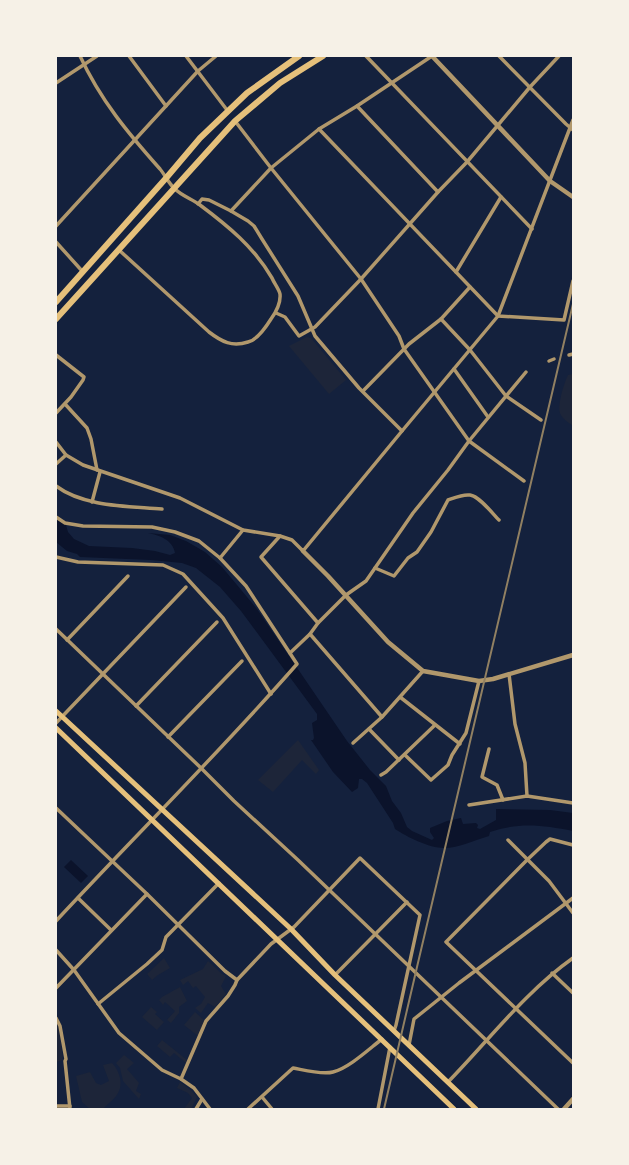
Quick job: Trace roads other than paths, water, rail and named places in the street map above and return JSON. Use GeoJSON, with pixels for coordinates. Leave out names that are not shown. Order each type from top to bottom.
{"type":"FeatureCollection","features":[{"type":"Feature","properties":{"kind":"main road"},"geometry":{"type":"LineString","coordinates":[[56,302],[200,138],[252,89],[299,56]]}},
{"type":"Feature","properties":{"kind":"main road"},"geometry":{"type":"LineString","coordinates":[[56,319],[235,121],[280,83],[323,56]]}},
{"type":"Feature","properties":{"kind":"main road"},"geometry":{"type":"LineString","coordinates":[[56,711],[291,930],[476,1109]]}},
{"type":"Feature","properties":{"kind":"main road"},"geometry":{"type":"LineString","coordinates":[[56,728],[454,1109]]}},
{"type":"Feature","properties":{"kind":"street"},"geometry":{"type":"LineString","coordinates":[[80,56],[104,100],[135,140],[167,177],[174,188],[233,230],[250,248],[262,263],[280,294],[280,303],[276,313],[252,342],[234,344],[225,343],[209,332],[119,250]]}},
{"type":"Feature","properties":{"kind":"street"},"geometry":{"type":"LineString","coordinates":[[56,83],[97,56]]}},
{"type":"Feature","properties":{"kind":"street"},"geometry":{"type":"LineString","coordinates":[[130,56],[166,106]]}},
{"type":"Feature","properties":{"kind":"street"},"geometry":{"type":"LineString","coordinates":[[186,56],[228,110]]}},
{"type":"Feature","properties":{"kind":"street"},"geometry":{"type":"LineString","coordinates":[[56,226],[198,71],[216,56]]}},
{"type":"Feature","properties":{"kind":"street"},"geometry":{"type":"LineString","coordinates":[[366,56],[532,229]]}},
{"type":"Feature","properties":{"kind":"street"},"geometry":{"type":"LineString","coordinates":[[231,211],[271,168],[319,129],[357,106],[432,56],[550,181],[573,197]]}},
{"type":"Feature","properties":{"kind":"street"},"geometry":{"type":"LineString","coordinates":[[499,56],[572,129]]}},
{"type":"Feature","properties":{"kind":"street"},"geometry":{"type":"LineString","coordinates":[[276,313],[285,317],[299,336],[311,330],[361,279],[438,192],[467,162],[497,124],[558,56]]}},
{"type":"Feature","properties":{"kind":"street"},"geometry":{"type":"LineString","coordinates":[[357,106],[438,192]]}},
{"type":"Feature","properties":{"kind":"street"},"geometry":{"type":"LineString","coordinates":[[303,551],[498,316],[550,181],[572,129],[573,120]]}},
{"type":"Feature","properties":{"kind":"street"},"geometry":{"type":"LineString","coordinates":[[235,121],[361,279],[400,336],[404,348],[469,441],[524,481]]}},
{"type":"Feature","properties":{"kind":"street"},"geometry":{"type":"LineString","coordinates":[[319,129],[498,316],[564,320],[573,281]]}},
{"type":"Feature","properties":{"kind":"street"},"geometry":{"type":"LineString","coordinates":[[456,272],[501,197]]}},
{"type":"Feature","properties":{"kind":"street"},"geometry":{"type":"LineString","coordinates":[[198,204],[202,199],[209,200],[231,211],[254,226],[298,296],[311,330],[315,336],[363,391],[402,431]]}},
{"type":"Feature","properties":{"kind":"street"},"geometry":{"type":"LineString","coordinates":[[56,242],[83,272]]}},
{"type":"Feature","properties":{"kind":"street"},"geometry":{"type":"LineString","coordinates":[[363,391],[404,348],[441,319],[470,287]]}},
{"type":"Feature","properties":{"kind":"street"},"geometry":{"type":"LineString","coordinates":[[441,319],[470,350],[506,396],[541,420]]}},
{"type":"Feature","properties":{"kind":"street"},"geometry":{"type":"LineString","coordinates":[[56,355],[84,377],[80,385],[56,413]]}},
{"type":"Feature","properties":{"kind":"street"},"geometry":{"type":"LineString","coordinates":[[549,361],[554,359]]}},
{"type":"Feature","properties":{"kind":"street"},"geometry":{"type":"LineString","coordinates":[[454,369],[488,417]]}},
{"type":"Feature","properties":{"kind":"street"},"geometry":{"type":"LineString","coordinates":[[290,653],[346,595],[366,581],[413,513],[488,417],[526,372]]}},
{"type":"Feature","properties":{"kind":"street"},"geometry":{"type":"LineString","coordinates":[[65,404],[87,428],[92,439],[99,471],[92,502]]}},
{"type":"Feature","properties":{"kind":"street"},"geometry":{"type":"LineString","coordinates":[[56,442],[66,455],[99,471],[180,498],[243,530],[280,536],[292,540],[346,595],[388,642],[423,671],[479,681],[493,679],[573,655]]}},
{"type":"Feature","properties":{"kind":"street"},"geometry":{"type":"LineString","coordinates":[[56,464],[66,455]]}},
{"type":"Feature","properties":{"kind":"street"},"geometry":{"type":"LineString","coordinates":[[56,486],[61,490],[92,502],[162,509]]}},
{"type":"Feature","properties":{"kind":"street"},"geometry":{"type":"LineString","coordinates":[[375,568],[394,576],[408,558],[417,552],[432,532],[448,500],[460,496],[470,495],[476,498],[499,520]]}},
{"type":"Feature","properties":{"kind":"street"},"geometry":{"type":"LineString","coordinates":[[56,517],[65,523],[83,526],[152,527],[175,532],[199,541],[220,558],[246,586],[256,599],[297,664],[273,692],[56,922]]}},
{"type":"Feature","properties":{"kind":"street"},"geometry":{"type":"LineString","coordinates":[[220,558],[243,530]]}},
{"type":"Feature","properties":{"kind":"street"},"geometry":{"type":"LineString","coordinates":[[280,536],[262,557],[318,623]]}},
{"type":"Feature","properties":{"kind":"street"},"geometry":{"type":"LineString","coordinates":[[56,557],[78,562],[162,565],[183,574],[223,618],[273,692]]}},
{"type":"Feature","properties":{"kind":"street"},"geometry":{"type":"LineString","coordinates":[[67,640],[128,576]]}},
{"type":"Feature","properties":{"kind":"street"},"geometry":{"type":"LineString","coordinates":[[56,723],[186,587]]}},
{"type":"Feature","properties":{"kind":"street"},"geometry":{"type":"LineString","coordinates":[[136,706],[217,622]]}},
{"type":"Feature","properties":{"kind":"street"},"geometry":{"type":"LineString","coordinates":[[56,629],[234,801],[558,1109]]}},
{"type":"Feature","properties":{"kind":"street"},"geometry":{"type":"LineString","coordinates":[[310,634],[382,716]]}},
{"type":"Feature","properties":{"kind":"street"},"geometry":{"type":"LineString","coordinates":[[168,737],[242,661]]}},
{"type":"Feature","properties":{"kind":"street"},"geometry":{"type":"LineString","coordinates":[[353,743],[382,716],[423,671]]}},
{"type":"Feature","properties":{"kind":"street"},"geometry":{"type":"LineString","coordinates":[[509,674],[515,724],[525,763],[527,796]]}},
{"type":"Feature","properties":{"kind":"street"},"geometry":{"type":"LineString","coordinates":[[405,755],[431,780],[448,765],[452,755],[466,733],[479,681]]}},
{"type":"Feature","properties":{"kind":"street"},"geometry":{"type":"LineString","coordinates":[[400,697],[460,744]]}},
{"type":"Feature","properties":{"kind":"street"},"geometry":{"type":"LineString","coordinates":[[381,776],[405,755],[435,725]]}},
{"type":"Feature","properties":{"kind":"street"},"geometry":{"type":"LineString","coordinates":[[369,729],[399,760]]}},
{"type":"Feature","properties":{"kind":"street"},"geometry":{"type":"LineString","coordinates":[[489,749],[482,777],[497,785],[502,800]]}},
{"type":"Feature","properties":{"kind":"street"},"geometry":{"type":"LineString","coordinates":[[469,805],[527,796],[573,802]]}},
{"type":"Feature","properties":{"kind":"street"},"geometry":{"type":"LineString","coordinates":[[56,808],[113,861],[225,971],[237,980]]}},
{"type":"Feature","properties":{"kind":"street"},"geometry":{"type":"LineString","coordinates":[[508,840],[549,882],[573,913]]}},
{"type":"Feature","properties":{"kind":"street"},"geometry":{"type":"LineString","coordinates":[[573,845],[550,840],[527,860],[446,942],[573,1063]]}},
{"type":"Feature","properties":{"kind":"street"},"geometry":{"type":"LineString","coordinates":[[181,1079],[206,1021],[228,996],[237,980],[277,939],[291,930],[360,858],[420,915],[394,1030]]}},
{"type":"Feature","properties":{"kind":"street"},"geometry":{"type":"LineString","coordinates":[[98,1004],[162,950],[166,937],[219,883]]}},
{"type":"Feature","properties":{"kind":"street"},"geometry":{"type":"LineString","coordinates":[[56,988],[146,894]]}},
{"type":"Feature","properties":{"kind":"street"},"geometry":{"type":"LineString","coordinates":[[78,898],[111,930]]}},
{"type":"Feature","properties":{"kind":"street"},"geometry":{"type":"LineString","coordinates":[[409,1045],[414,1019],[573,898]]}},
{"type":"Feature","properties":{"kind":"street"},"geometry":{"type":"LineString","coordinates":[[336,975],[407,902]]}},
{"type":"Feature","properties":{"kind":"street"},"geometry":{"type":"LineString","coordinates":[[56,950],[74,970],[119,1033],[162,1070],[181,1079],[194,1088],[210,1109]]}},
{"type":"Feature","properties":{"kind":"street"},"geometry":{"type":"LineString","coordinates":[[448,1082],[485,1041],[552,973],[573,958]]}},
{"type":"Feature","properties":{"kind":"street"},"geometry":{"type":"LineString","coordinates":[[552,973],[573,993]]}},
{"type":"Feature","properties":{"kind":"street"},"geometry":{"type":"LineString","coordinates":[[56,1018],[60,1026],[66,1059],[70,1107],[56,1106]]}},
{"type":"Feature","properties":{"kind":"street"},"geometry":{"type":"LineString","coordinates":[[248,1109],[293,1068],[326,1073],[333,1072],[352,1062],[382,1039]]}},
{"type":"Feature","properties":{"kind":"street"},"geometry":{"type":"LineString","coordinates":[[378,1109],[390,1047]]}},
{"type":"Feature","properties":{"kind":"street"},"geometry":{"type":"LineString","coordinates":[[262,1097],[272,1109]]}},
{"type":"Feature","properties":{"kind":"street"},"geometry":{"type":"LineString","coordinates":[[196,1109],[202,1099]]}},
{"type":"Feature","properties":{"kind":"street"},"geometry":{"type":"LineString","coordinates":[[564,1109],[573,1099]]}},
{"type":"Feature","properties":{"kind":"railway"},"geometry":{"type":"LineString","coordinates":[[384,1109],[573,304]]}}]}
